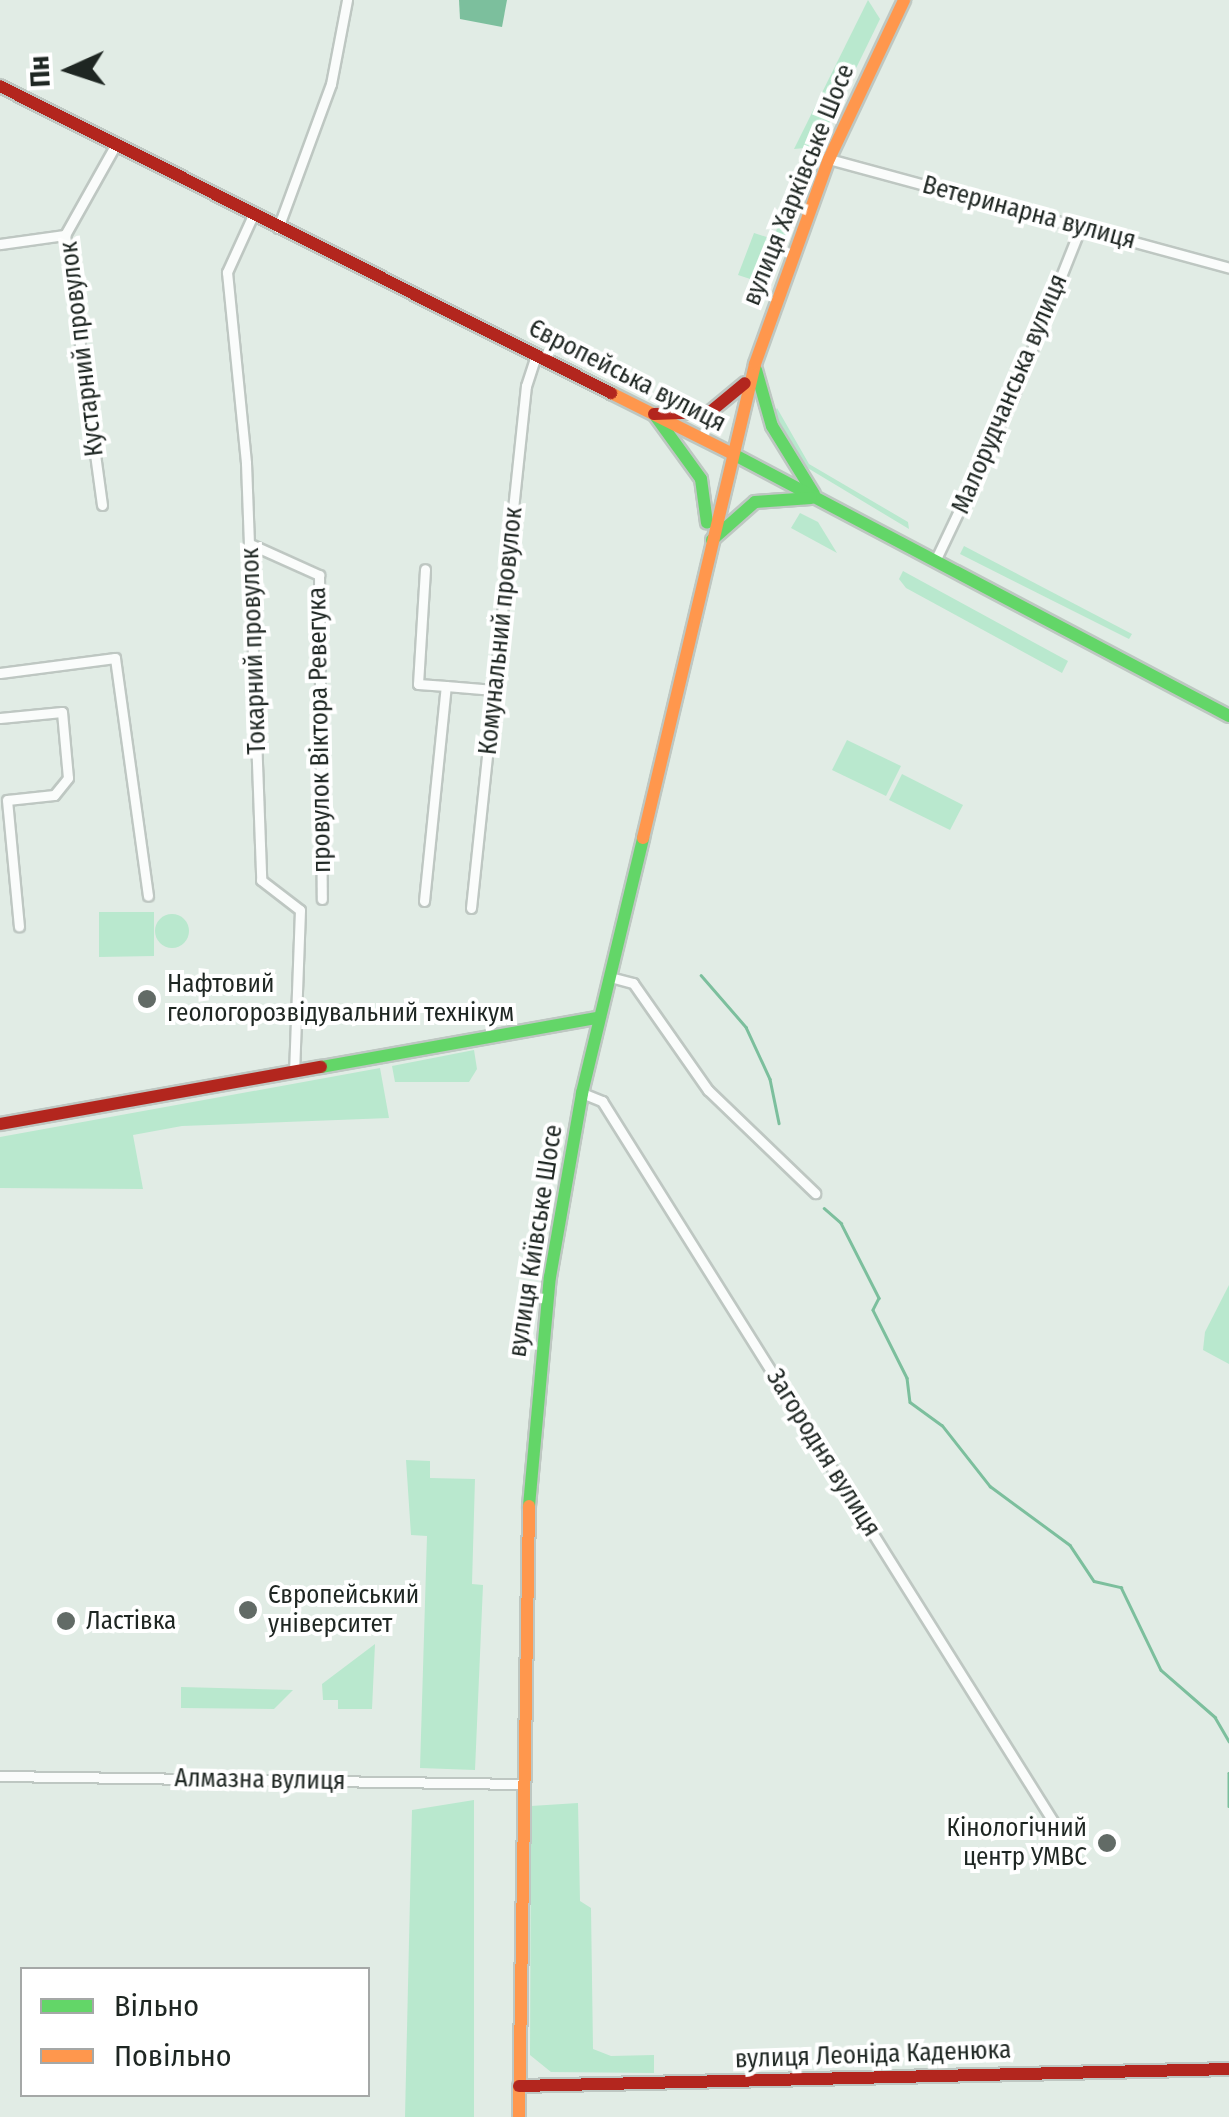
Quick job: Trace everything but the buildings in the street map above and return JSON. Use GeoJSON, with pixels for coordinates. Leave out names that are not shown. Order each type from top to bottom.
{"type":"FeatureCollection","features":[{"type":"Feature","properties":{"kind":"main road","name":"вулиця Харківське Шосе"},"geometry":{"type":"LineString","coordinates":[[748,391],[829,160],[904,0]]}},
{"type":"Feature","properties":{"kind":"main road","name":"Європейська вулиця"},"geometry":{"type":"LineString","coordinates":[[0,86],[731,453],[1229,716]]}},
{"type":"Feature","properties":{"kind":"main road"},"geometry":{"type":"LineString","coordinates":[[708,544],[701,479],[654,414],[721,407],[755,364]]}},
{"type":"Feature","properties":{"kind":"main road"},"geometry":{"type":"LineString","coordinates":[[708,544],[755,502],[817,498],[772,426],[755,364]]}},
{"type":"Feature","properties":{"kind":"main road","name":"вулиця Київське Шосе"},"geometry":{"type":"LineString","coordinates":[[519,2117],[521,1784],[537,1385],[582,1093],[708,544],[748,391]]}},
{"type":"Feature","properties":{"kind":"main road"},"geometry":{"type":"LineString","coordinates":[[0,1124],[598,1018]]}},
{"type":"Feature","properties":{"kind":"main road","name":"вулиця Леоніда Каденюка"},"geometry":{"type":"LineString","coordinates":[[519,2086],[1229,2069]]}},
{"type":"Feature","properties":{"kind":"street"},"geometry":{"type":"LineString","coordinates":[[278,228],[332,84],[346,0]]}},
{"type":"Feature","properties":{"kind":"street","name":"Кустарний провулок"},"geometry":{"type":"LineString","coordinates":[[102,505],[66,235],[115,146]]}},
{"type":"Feature","properties":{"kind":"street","name":"Ветеринарна вулиця"},"geometry":{"type":"LineString","coordinates":[[829,160],[1229,268]]}},
{"type":"Feature","properties":{"kind":"street","name":"Токарний провулок"},"geometry":{"type":"LineString","coordinates":[[253,215],[227,272],[250,544],[260,880],[300,910],[294,1072]]}},
{"type":"Feature","properties":{"kind":"street","name":"Малорудчанська вулиця"},"geometry":{"type":"LineString","coordinates":[[935,560],[1014,397],[1081,226]]}},
{"type":"Feature","properties":{"kind":"street"},"geometry":{"type":"LineString","coordinates":[[0,244],[66,235]]}},
{"type":"Feature","properties":{"kind":"street","name":"Комунальний провулок"},"geometry":{"type":"LineString","coordinates":[[471,908],[526,386],[536,355]]}},
{"type":"Feature","properties":{"kind":"street","name":"провулок Віктора Ревегука"},"geometry":{"type":"LineString","coordinates":[[250,544],[319,575],[322,900]]}},
{"type":"Feature","properties":{"kind":"street"},"geometry":{"type":"LineString","coordinates":[[425,570],[418,684],[494,690]]}},
{"type":"Feature","properties":{"kind":"street"},"geometry":{"type":"LineString","coordinates":[[0,673],[115,658],[148,896]]}},
{"type":"Feature","properties":{"kind":"street"},"geometry":{"type":"LineString","coordinates":[[424,900],[446,686]]}},
{"type":"Feature","properties":{"kind":"street"},"geometry":{"type":"LineString","coordinates":[[0,718],[62,712],[68,778],[54,795],[7,800],[18,926]]}},
{"type":"Feature","properties":{"kind":"street"},"geometry":{"type":"LineString","coordinates":[[608,976],[633,983],[708,1090],[815,1194]]}},
{"type":"Feature","properties":{"kind":"street","name":"Загородня вулиця"},"geometry":{"type":"LineString","coordinates":[[582,1093],[602,1102],[1054,1824]]}},
{"type":"Feature","properties":{"kind":"street","name":"Алмазна вулиця"},"geometry":{"type":"LineString","coordinates":[[0,1776],[521,1784]]}},
{"type":"Feature","properties":{"kind":"shaded area"},"geometry":{"type":"Polygon","coordinates":[[[459,0],[507,0],[502,27],[460,19],[459,0]]]}},
{"type":"Feature","properties":{"kind":"shaded area"},"geometry":{"type":"Polygon","coordinates":[[[868,0],[880,19],[825,132],[816,147],[794,149],[868,0]]]}},
{"type":"Feature","properties":{"kind":"shaded area"},"geometry":{"type":"Polygon","coordinates":[[[803,162],[814,168],[769,285],[738,275],[754,233],[773,239],[803,162]]]}},
{"type":"Feature","properties":{"kind":"shaded area"},"geometry":{"type":"Polygon","coordinates":[[[777,408],[809,464],[908,522],[909,529],[806,467],[774,413],[777,408]]]}},
{"type":"Feature","properties":{"kind":"shaded area"},"geometry":{"type":"Polygon","coordinates":[[[800,513],[818,522],[837,553],[791,528],[800,513]]]}},
{"type":"Feature","properties":{"kind":"shaded area"},"geometry":{"type":"Polygon","coordinates":[[[964,546],[1132,634],[1129,639],[960,554],[964,546]]]}},
{"type":"Feature","properties":{"kind":"shaded area"},"geometry":{"type":"Polygon","coordinates":[[[903,571],[1068,661],[1062,673],[906,588],[899,579],[903,571]]]}},
{"type":"Feature","properties":{"kind":"shaded area"},"geometry":{"type":"Polygon","coordinates":[[[847,740],[901,766],[886,796],[832,770],[847,740]]]}},
{"type":"Feature","properties":{"kind":"shaded area"},"geometry":{"type":"Polygon","coordinates":[[[902,774],[963,805],[950,830],[889,800],[902,774]]]}},
{"type":"Feature","properties":{"kind":"shaded area"},"geometry":{"type":"Polygon","coordinates":[[[99,912],[154,912],[154,956],[99,957],[99,912]]]}},
{"type":"Feature","properties":{"kind":"shaded area"},"geometry":{"type":"Polygon","coordinates":[[[172,914],[184,919],[189,931],[184,943],[172,948],[160,943],[155,931],[160,919],[172,914]]]}},
{"type":"Feature","properties":{"kind":"shaded area"},"geometry":{"type":"Polygon","coordinates":[[[474,1050],[477,1069],[469,1082],[395,1082],[392,1066],[474,1050]]]}},
{"type":"Feature","properties":{"kind":"shaded area"},"geometry":{"type":"Polygon","coordinates":[[[380,1068],[389,1118],[182,1126],[133,1135],[143,1189],[0,1188],[0,1137],[380,1068]]]}},
{"type":"Feature","properties":{"kind":"shaded area"},"geometry":{"type":"Polygon","coordinates":[[[1229,1285],[1229,1364],[1203,1350],[1205,1332],[1229,1285]]]}},
{"type":"Feature","properties":{"kind":"shaded area"},"geometry":{"type":"Polygon","coordinates":[[[406,1460],[430,1461],[430,1478],[475,1479],[472,1584],[483,1585],[475,1770],[420,1768],[427,1536],[411,1535],[406,1460]]]}},
{"type":"Feature","properties":{"kind":"shaded area"},"geometry":{"type":"Polygon","coordinates":[[[375,1644],[372,1709],[338,1709],[338,1700],[323,1700],[322,1684],[375,1644]]]}},
{"type":"Feature","properties":{"kind":"shaded area"},"geometry":{"type":"Polygon","coordinates":[[[181,1687],[293,1690],[274,1709],[181,1708],[181,1687]]]}},
{"type":"Feature","properties":{"kind":"shaded area"},"geometry":{"type":"Polygon","coordinates":[[[474,1800],[474,2117],[405,2117],[412,1810],[474,1800]]]}},
{"type":"Feature","properties":{"kind":"shaded area"},"geometry":{"type":"Polygon","coordinates":[[[578,1803],[580,1901],[591,1908],[593,2049],[611,2056],[654,2055],[654,2073],[551,2072],[530,2055],[531,1806],[578,1803]]]}},
{"type":"Feature","properties":{"kind":"waterway"},"geometry":{"type":"LineString","coordinates":[[701,975],[746,1027],[770,1079],[779,1123]]}},
{"type":"Feature","properties":{"kind":"waterway"},"geometry":{"type":"LineString","coordinates":[[824,1208],[841,1223],[879,1298],[873,1310],[907,1378],[910,1402],[942,1425],[990,1486],[1070,1545],[1094,1581],[1121,1587],[1161,1670],[1215,1717],[1229,1741]]}},
{"type":"Feature","properties":{"kind":"waterway"},"geometry":{"type":"LineString","coordinates":[[1229,1773],[1229,1806]]}},
{"type":"Feature","properties":{"kind":"traffic: fast"},"geometry":{"type":"LineString","coordinates":[[756,370],[772,426],[814,494]]}},
{"type":"Feature","properties":{"kind":"traffic: fast"},"geometry":{"type":"LineString","coordinates":[[654,414],[701,479],[707,523]]}},
{"type":"Feature","properties":{"kind":"traffic: fast"},"geometry":{"type":"LineString","coordinates":[[731,453],[1229,716]]}},
{"type":"Feature","properties":{"kind":"traffic: fast"},"geometry":{"type":"LineString","coordinates":[[712,540],[755,502],[811,498]]}},
{"type":"Feature","properties":{"kind":"traffic: fast"},"geometry":{"type":"LineString","coordinates":[[529,1506],[550,1277],[582,1093],[643,838]]}},
{"type":"Feature","properties":{"kind":"traffic: fast"},"geometry":{"type":"LineString","coordinates":[[321,1067],[597,1018]]}},
{"type":"Feature","properties":{"kind":"traffic: slow"},"geometry":{"type":"LineString","coordinates":[[643,838],[755,364],[829,159],[904,0]]}},
{"type":"Feature","properties":{"kind":"traffic: slow"},"geometry":{"type":"LineString","coordinates":[[611,393],[731,453]]}},
{"type":"Feature","properties":{"kind":"traffic: slow"},"geometry":{"type":"LineString","coordinates":[[519,2117],[529,1506]]}},
{"type":"Feature","properties":{"kind":"traffic: jam"},"geometry":{"type":"LineString","coordinates":[[0,86],[611,393]]}},
{"type":"Feature","properties":{"kind":"traffic: jam"},"geometry":{"type":"LineString","coordinates":[[654,414],[710,412],[745,383]]}},
{"type":"Feature","properties":{"kind":"traffic: jam"},"geometry":{"type":"LineString","coordinates":[[0,1124],[321,1067]]}},
{"type":"Feature","properties":{"kind":"traffic: jam"},"geometry":{"type":"LineString","coordinates":[[519,2086],[1229,2069]]}},
{"type":"Feature","properties":{"kind":"place","name":"Нафтовий геологорозвідувальний технікум"},"geometry":{"type":"Point","coordinates":[147,999]}},
{"type":"Feature","properties":{"kind":"place","name":"Європейський університет"},"geometry":{"type":"Point","coordinates":[248,1610]}},
{"type":"Feature","properties":{"kind":"place","name":"Ластівка"},"geometry":{"type":"Point","coordinates":[66,1621]}},
{"type":"Feature","properties":{"kind":"place","name":"Кінологічний центр УМВС"},"geometry":{"type":"Point","coordinates":[1107,1843]}}]}
